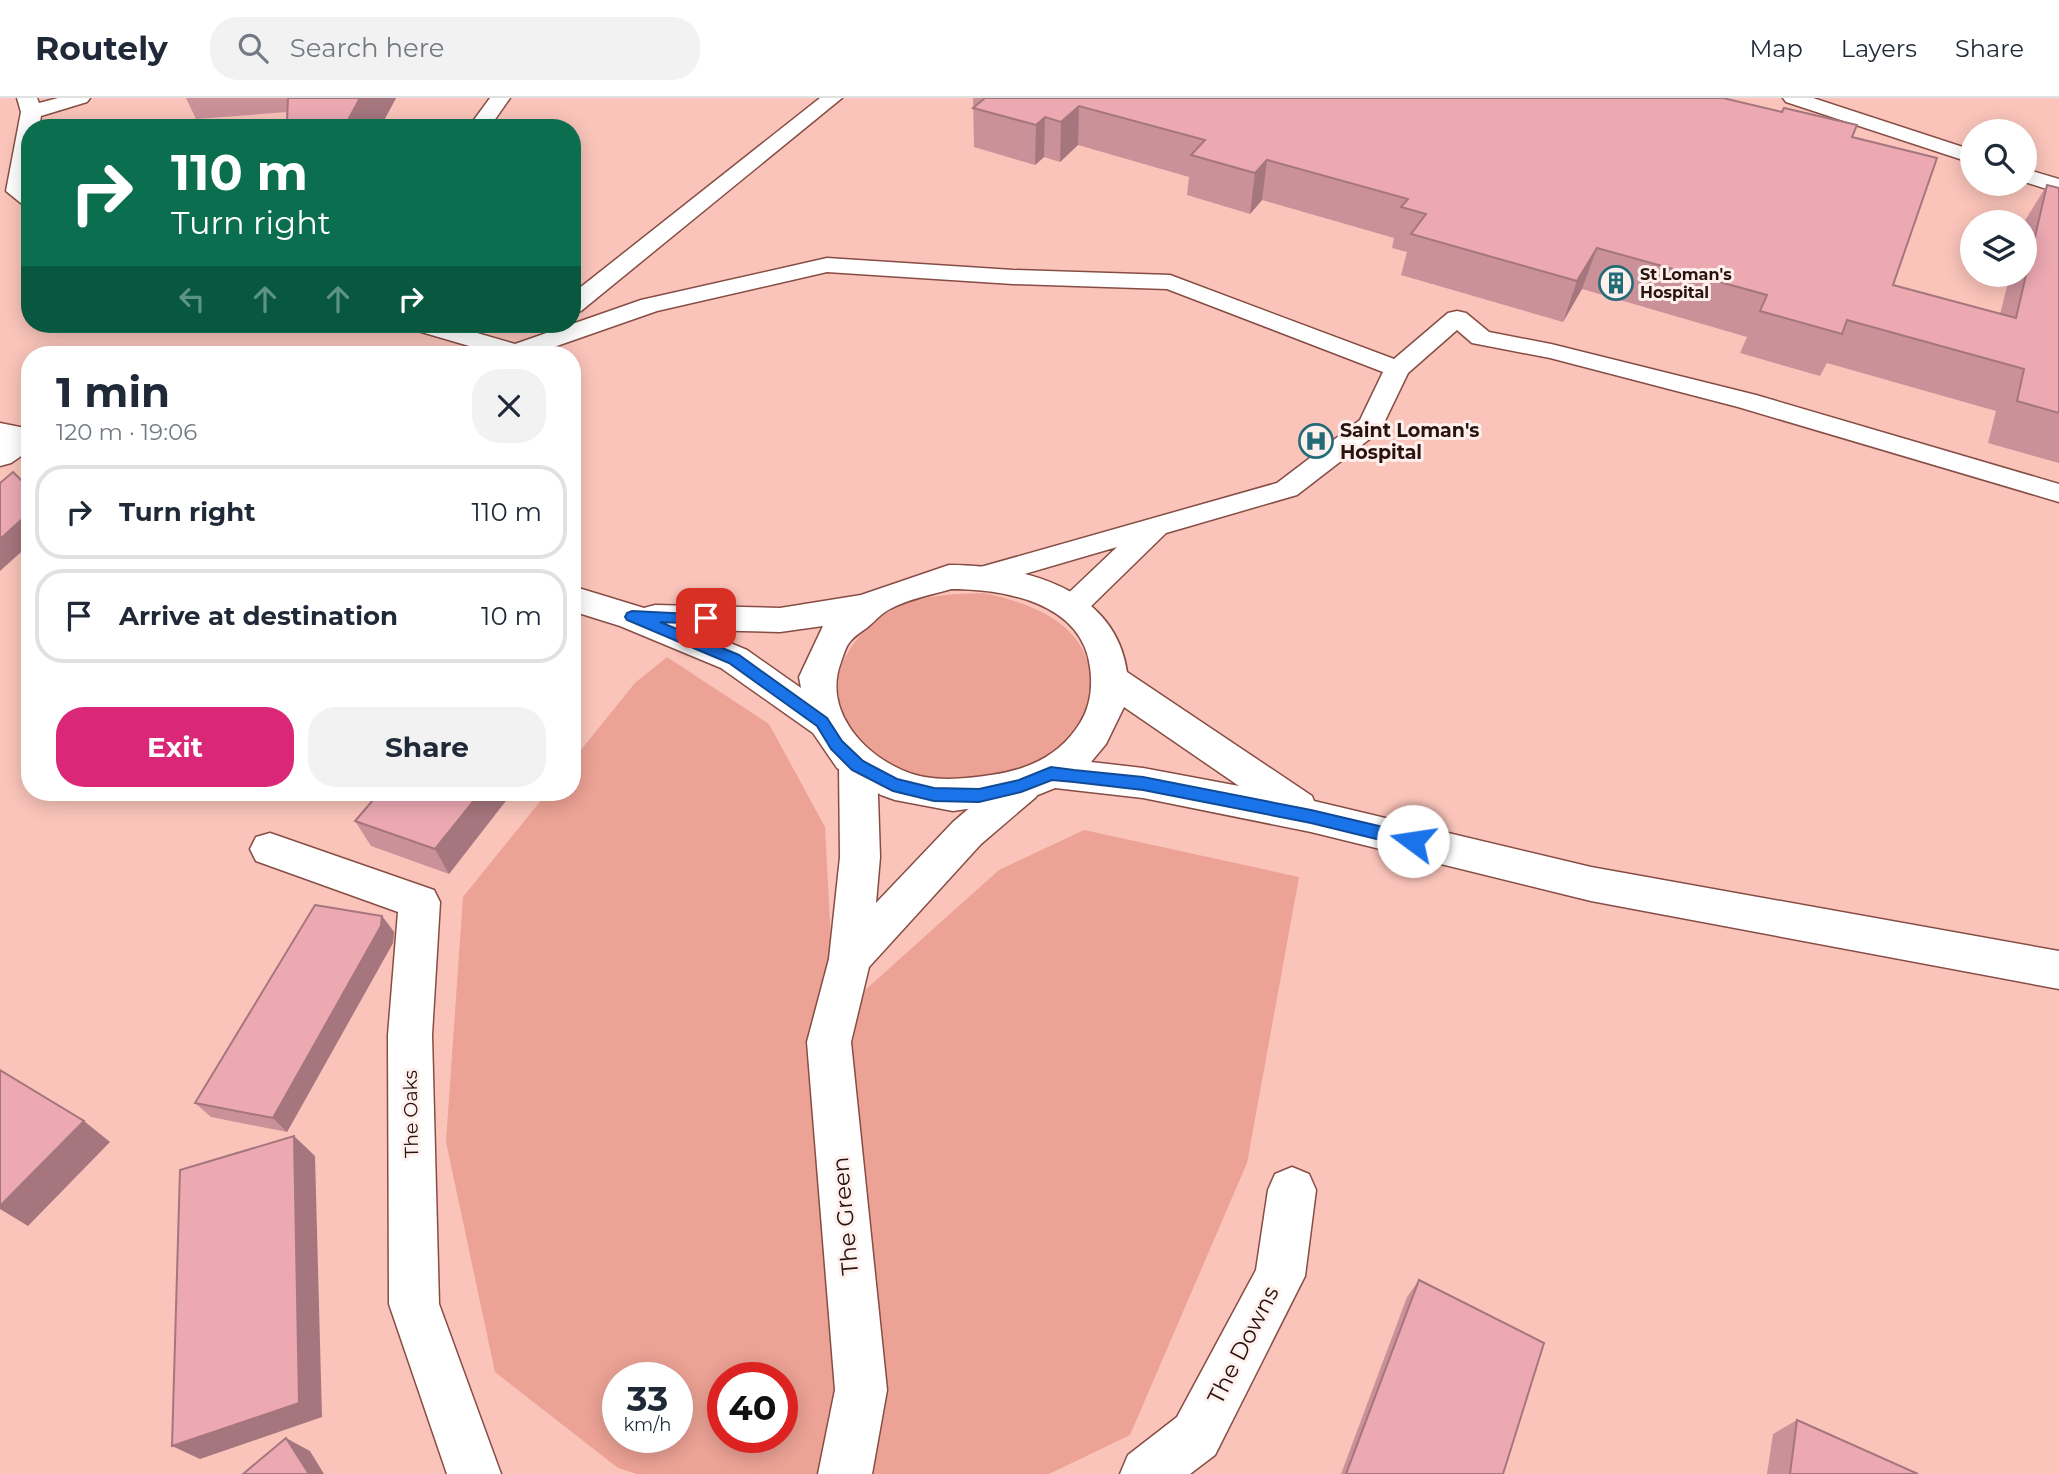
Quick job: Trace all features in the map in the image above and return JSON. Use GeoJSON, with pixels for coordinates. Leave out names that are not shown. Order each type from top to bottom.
{"type":"FeatureCollection","features":[{"type":"Feature","properties":{"kind":"street"},"geometry":{"type":"LineString","coordinates":[[0,456],[19,437]]}},
{"type":"Feature","properties":{"kind":"street"},"geometry":{"type":"LineString","coordinates":[[1311,816],[1112,680],[1105,649],[1090,627],[1071,608],[1044,592],[1013,582],[980,577],[948,577],[889,593],[863,607],[842,626],[827,647],[817,672],[816,697],[822,722],[836,745],[858,766],[893,784],[934,794],[979,796],[1036,780],[1143,783],[1311,816],[1591,884],[2059,970]]}},
{"type":"Feature","properties":{"kind":"street"},"geometry":{"type":"LineString","coordinates":[[581,601],[632,617],[734,659],[822,722]]}},
{"type":"Feature","properties":{"kind":"street"},"geometry":{"type":"LineString","coordinates":[[632,617],[779,620],[863,607]]}},
{"type":"Feature","properties":{"kind":"street","name":"The Green"},"geometry":{"type":"LineString","coordinates":[[850,959],[967,833],[1036,780],[1080,752],[1100,727],[1112,680]]}},
{"type":"Feature","properties":{"kind":"street","name":"The Green"},"geometry":{"type":"LineString","coordinates":[[845,1474],[861,1390],[829,1042],[850,959],[860,857],[858,766]]}},
{"type":"Feature","properties":{"kind":"street","name":"The Oaks"},"geometry":{"type":"LineString","coordinates":[[270,849],[419,902],[410,1035],[414,1304],[474,1474]]}},
{"type":"Feature","properties":{"kind":"street","name":"The Downs"},"geometry":{"type":"LineString","coordinates":[[1147,1474],[1196,1436],[1280,1276],[1293,1190]]}},
{"type":"Feature","properties":{"kind":"lane"},"geometry":{"type":"LineString","coordinates":[[29,105],[80,98]]}},
{"type":"Feature","properties":{"kind":"lane"},"geometry":{"type":"LineString","coordinates":[[485,119],[500,98]]}},
{"type":"Feature","properties":{"kind":"lane"},"geometry":{"type":"LineString","coordinates":[[581,299],[832,98]]}},
{"type":"Feature","properties":{"kind":"lane"},"geometry":{"type":"LineString","coordinates":[[1793,98],[1960,154]]}},
{"type":"Feature","properties":{"kind":"lane"},"geometry":{"type":"LineString","coordinates":[[21,162],[17,191],[21,194]]}},
{"type":"Feature","properties":{"kind":"lane"},"geometry":{"type":"LineString","coordinates":[[2037,179],[2059,186]]}},
{"type":"Feature","properties":{"kind":"lane"},"geometry":{"type":"LineString","coordinates":[[581,330],[650,305],[827,265],[1013,277],[1170,282],[1397,369]]}},
{"type":"Feature","properties":{"kind":"lane"},"geometry":{"type":"LineString","coordinates":[[980,577],[1287,489],[1371,425],[1397,369],[1457,318],[1480,338],[1551,351],[1748,401],[2059,493]]}},
{"type":"Feature","properties":{"kind":"lane"},"geometry":{"type":"LineString","coordinates":[[449,333],[489,346]]}},
{"type":"Feature","properties":{"kind":"lane"},"geometry":{"type":"LineString","coordinates":[[524,346],[539,333]]}},
{"type":"Feature","properties":{"kind":"lane"},"geometry":{"type":"LineString","coordinates":[[536,346],[572,333]]}},
{"type":"Feature","properties":{"kind":"lane"},"geometry":{"type":"LineString","coordinates":[[1071,608],[1159,524]]}},
{"type":"Feature","properties":{"kind":"shaded area"},"geometry":{"type":"Polygon","coordinates":[[[984,593],[1041,612],[1071,634],[1082,649],[1089,667],[1091,689],[1086,714],[1080,727],[1048,759],[1026,771],[1001,779],[974,783],[946,783],[919,778],[894,769],[871,756],[853,739],[841,719],[836,699],[837,679],[855,642],[886,614],[905,604],[934,596],[984,593]]]}},
{"type":"Feature","properties":{"kind":"shaded area"},"geometry":{"type":"Polygon","coordinates":[[[667,657],[769,724],[825,827],[835,1017],[999,870],[1084,830],[1299,877],[1247,1163],[1130,1435],[1049,1474],[637,1474],[618,1468],[495,1372],[446,1142],[463,897],[541,801],[581,801],[581,750],[635,683],[667,657]]]}},
{"type":"Feature","properties":{"kind":"building"},"geometry":{"type":"Polygon","coordinates":[[[288,98],[360,98],[349,119],[287,119],[288,98]]]}},
{"type":"Feature","properties":{"kind":"building"},"geometry":{"type":"Polygon","coordinates":[[[985,98],[1723,98],[1782,112],[1784,108],[1857,125],[1852,137],[1937,158],[1893,285],[2016,318],[2023,287],[2037,287],[2037,228],[2047,185],[2059,188],[2059,413],[2017,401],[2024,369],[1847,320],[1842,334],[1760,311],[1767,295],[1597,248],[1577,281],[1411,234],[1426,214],[1401,207],[1408,199],[1267,160],[1255,173],[1191,155],[1205,140],[1079,106],[1061,122],[1045,117],[1036,125],[973,108],[985,98]]]}},
{"type":"Feature","properties":{"kind":"building"},"geometry":{"type":"Polygon","coordinates":[[[13,472],[21,480],[21,520],[0,539],[0,483],[13,472]]]}},
{"type":"Feature","properties":{"kind":"building"},"geometry":{"type":"Polygon","coordinates":[[[372,801],[474,801],[435,849],[355,821],[372,801]]]}},
{"type":"Feature","properties":{"kind":"building"},"geometry":{"type":"Polygon","coordinates":[[[315,905],[382,916],[381,926],[273,1118],[195,1103],[315,905]]]}},
{"type":"Feature","properties":{"kind":"building"},"geometry":{"type":"Polygon","coordinates":[[[0,1070],[84,1121],[0,1206],[0,1070]]]}},
{"type":"Feature","properties":{"kind":"building"},"geometry":{"type":"Polygon","coordinates":[[[294,1136],[299,1403],[172,1446],[180,1170],[294,1136]]]}},
{"type":"Feature","properties":{"kind":"building"},"geometry":{"type":"Polygon","coordinates":[[[1419,1280],[1544,1343],[1503,1474],[1346,1474],[1419,1280]]]}},
{"type":"Feature","properties":{"kind":"building"},"geometry":{"type":"Polygon","coordinates":[[[1797,1420],[1918,1474],[1790,1474],[1797,1420]]]}},
{"type":"Feature","properties":{"kind":"building"},"geometry":{"type":"Polygon","coordinates":[[[286,1438],[309,1474],[243,1474],[286,1438]]]}},
{"type":"Feature","properties":{"kind":"place","name":"St Loman's Hospital"},"geometry":{"type":"Point","coordinates":[1616,283]}},
{"type":"Feature","properties":{"kind":"place","name":"Saint Loman's Hospital"},"geometry":{"type":"Point","coordinates":[1316,441]}},
{"type":"Feature","properties":{"kind":"route"},"geometry":{"type":"LineString","coordinates":[[706,618],[632,617],[734,659],[822,722],[836,745],[858,766],[893,784],[934,794],[979,796],[1021,786],[1051,774],[1143,783],[1311,816],[1413,841]]}}]}
